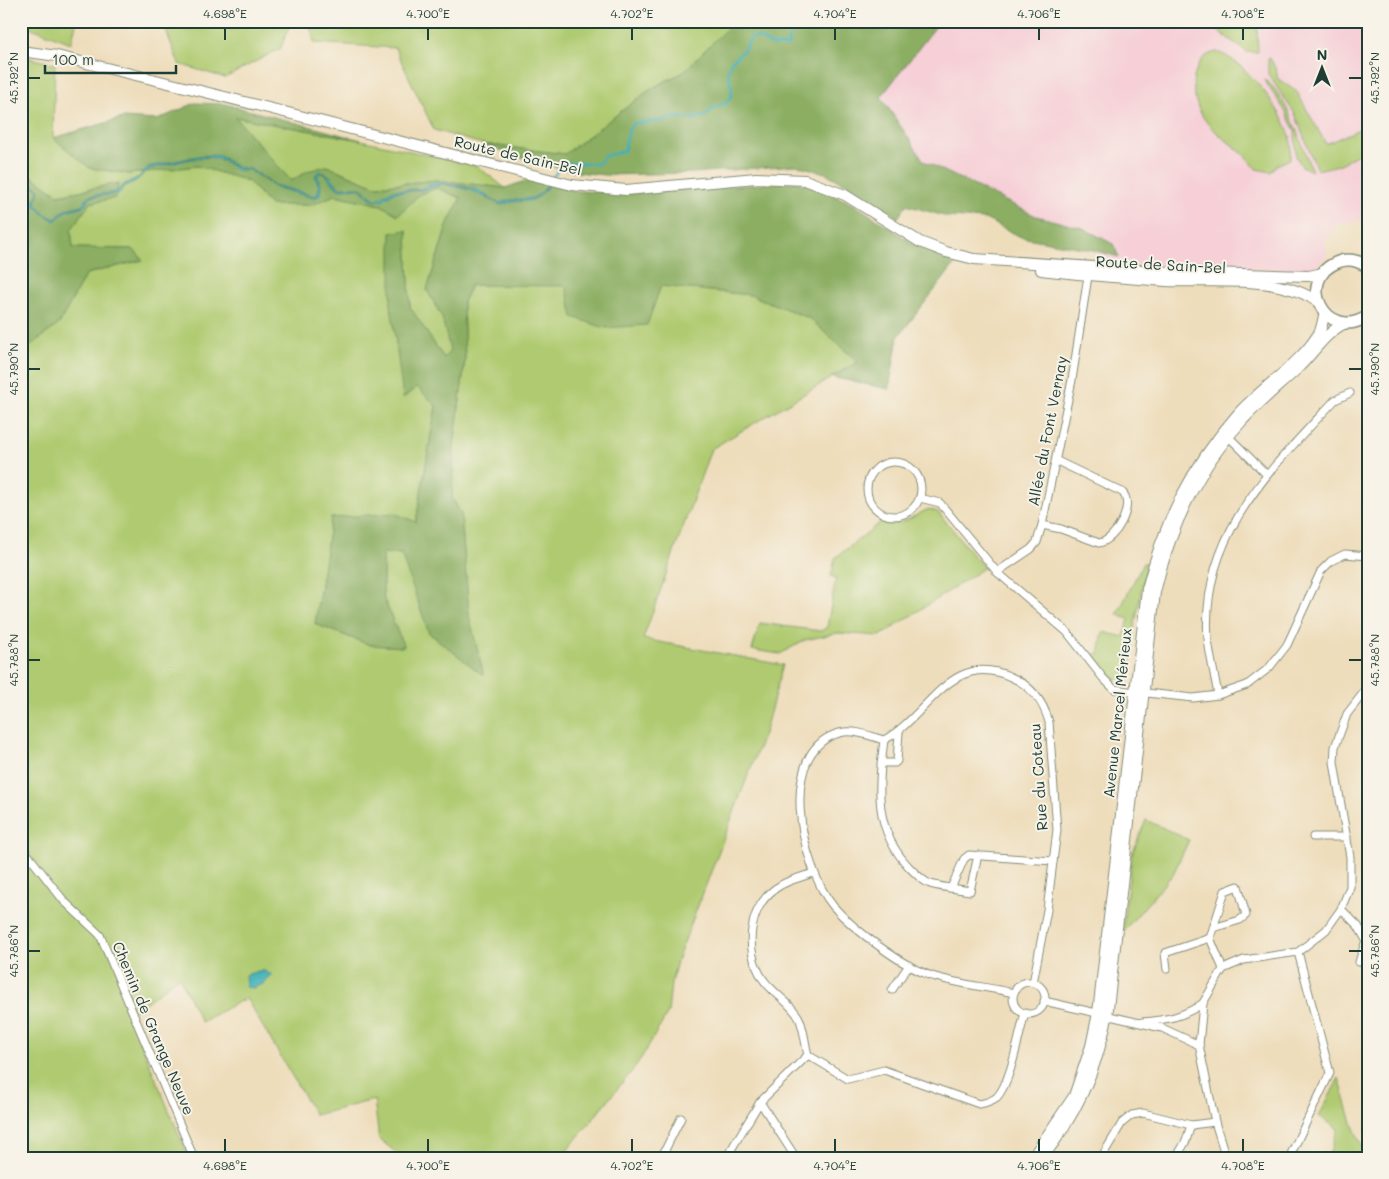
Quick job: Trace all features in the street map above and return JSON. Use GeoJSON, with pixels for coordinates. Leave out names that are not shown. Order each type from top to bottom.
{"type":"FeatureCollection","features":[{"type":"Feature","properties":{"kind":"main road","name":"Route de Sain-Bel"},"geometry":{"type":"LineString","coordinates":[[21,50],[58,56],[197,90],[572,185],[626,190],[756,178],[804,180],[845,195],[920,242],[946,252],[1088,276],[1272,285],[1304,292],[1318,302]]}},
{"type":"Feature","properties":{"kind":"main road"},"geometry":{"type":"LineString","coordinates":[[1367,317],[1346,323],[1338,322],[1325,313],[1318,302],[1316,292],[1322,273],[1330,265],[1340,261],[1355,261],[1368,255]]}},
{"type":"Feature","properties":{"kind":"main road"},"geometry":{"type":"LineString","coordinates":[[1355,261],[1368,267]]}},
{"type":"Feature","properties":{"kind":"main road","name":"Route de Sain-Bel"},"geometry":{"type":"LineString","coordinates":[[1000,262],[1260,275],[1309,276],[1322,273]]}},
{"type":"Feature","properties":{"kind":"main road","name":"Avenue Marcel Mérieux"},"geometry":{"type":"LineString","coordinates":[[1042,1158],[1056,1140],[1080,1098],[1101,1046],[1102,1015],[1139,691],[1147,589],[1156,556],[1170,519],[1196,467],[1238,413],[1307,347],[1320,331],[1325,313]]}},
{"type":"Feature","properties":{"kind":"main road","name":"Avenue Marcel Mérieux"},"geometry":{"type":"LineString","coordinates":[[1139,691],[1155,592],[1173,529],[1204,469],[1242,421],[1315,352],[1333,328],[1346,323]]}},
{"type":"Feature","properties":{"kind":"main road","name":"Avenue Marcel Mérieux"},"geometry":{"type":"LineString","coordinates":[[1032,1158],[1074,1096],[1102,1015]]}},
{"type":"Feature","properties":{"kind":"street"},"geometry":{"type":"LineString","coordinates":[[1088,276],[1092,272],[1130,274],[1134,270]]}},
{"type":"Feature","properties":{"kind":"street","name":"Allée du Font Vernay"},"geometry":{"type":"LineString","coordinates":[[997,572],[1031,549],[1037,542],[1057,461],[1088,276]]}},
{"type":"Feature","properties":{"kind":"street"},"geometry":{"type":"LineString","coordinates":[[1218,695],[1208,638],[1209,609],[1214,577],[1232,526],[1266,474],[1335,400],[1350,393]]}},
{"type":"Feature","properties":{"kind":"street"},"geometry":{"type":"LineString","coordinates":[[1229,437],[1266,474]]}},
{"type":"Feature","properties":{"kind":"street"},"geometry":{"type":"LineString","coordinates":[[1042,525],[1061,529],[1099,543],[1105,542],[1114,533],[1127,508],[1127,499],[1122,492],[1057,461]]}},
{"type":"Feature","properties":{"kind":"street"},"geometry":{"type":"LineString","coordinates":[[891,462],[899,462],[907,465],[919,476],[922,484],[920,498],[916,505],[903,515],[886,515],[870,502],[868,481],[879,466],[891,462]]}},
{"type":"Feature","properties":{"kind":"street"},"geometry":{"type":"LineString","coordinates":[[920,498],[940,503],[997,572],[1067,632],[1103,678],[1114,688],[1193,698],[1218,695],[1247,685],[1269,668],[1287,645],[1321,571],[1331,561],[1345,554],[1368,556]]}},
{"type":"Feature","properties":{"kind":"street","name":"Rue du Coteau"},"geometry":{"type":"LineString","coordinates":[[884,740],[899,732],[943,686],[957,676],[971,672],[988,670],[1021,681],[1034,692],[1045,708],[1049,722],[1056,806],[1053,861],[1045,925],[1033,983]]}},
{"type":"Feature","properties":{"kind":"street"},"geometry":{"type":"LineString","coordinates":[[1134,1022],[1179,1017],[1192,1011],[1203,1003],[1223,968],[1244,960],[1298,952],[1326,930],[1341,909],[1350,887],[1350,857],[1334,762],[1335,747],[1347,714],[1368,687]]}},
{"type":"Feature","properties":{"kind":"street"},"geometry":{"type":"LineString","coordinates":[[978,855],[970,891],[928,883],[902,860],[894,848],[881,812],[878,784],[884,740],[856,732],[843,732],[820,744],[812,753],[802,779],[800,817],[813,873],[834,907],[856,928],[909,965],[931,975],[1014,993]]}},
{"type":"Feature","properties":{"kind":"street"},"geometry":{"type":"LineString","coordinates":[[881,763],[895,764],[897,761],[899,732]]}},
{"type":"Feature","properties":{"kind":"street"},"geometry":{"type":"LineString","coordinates":[[1314,837],[1347,837]]}},
{"type":"Feature","properties":{"kind":"street","name":"Chemin de Grange Neuve"},"geometry":{"type":"LineString","coordinates":[[21,846],[58,894],[100,935],[194,1158]]}},
{"type":"Feature","properties":{"kind":"street"},"geometry":{"type":"LineString","coordinates":[[951,888],[964,858],[969,855],[1053,861]]}},
{"type":"Feature","properties":{"kind":"street"},"geometry":{"type":"LineString","coordinates":[[813,873],[781,885],[769,894],[753,922],[750,936],[754,964],[768,986],[799,1018],[808,1055],[848,1079],[884,1070],[979,1104],[996,1098],[1001,1091],[1016,1050],[1025,1014]]}},
{"type":"Feature","properties":{"kind":"street"},"geometry":{"type":"LineString","coordinates":[[1213,928],[1240,920],[1246,914],[1238,886],[1225,890],[1213,928],[1210,938],[1223,968]]}},
{"type":"Feature","properties":{"kind":"street"},"geometry":{"type":"LineString","coordinates":[[1341,909],[1358,926],[1366,940],[1360,962]]}},
{"type":"Feature","properties":{"kind":"street"},"geometry":{"type":"LineString","coordinates":[[1167,969],[1165,953],[1210,938]]}},
{"type":"Feature","properties":{"kind":"street"},"geometry":{"type":"LineString","coordinates":[[1289,1158],[1330,1073],[1298,952]]}},
{"type":"Feature","properties":{"kind":"street"},"geometry":{"type":"LineString","coordinates":[[892,990],[909,965]]}},
{"type":"Feature","properties":{"kind":"street"},"geometry":{"type":"LineString","coordinates":[[1022,983],[1033,983],[1042,989],[1044,1001],[1038,1011],[1025,1014],[1014,1005],[1014,993],[1022,983]]}},
{"type":"Feature","properties":{"kind":"street"},"geometry":{"type":"LineString","coordinates":[[1044,1001],[1162,1028],[1199,1046]]}},
{"type":"Feature","properties":{"kind":"street"},"geometry":{"type":"LineString","coordinates":[[1203,1003],[1199,1046],[1215,1122],[1226,1158]]}},
{"type":"Feature","properties":{"kind":"street"},"geometry":{"type":"LineString","coordinates":[[726,1158],[760,1102],[808,1055]]}},
{"type":"Feature","properties":{"kind":"street"},"geometry":{"type":"LineString","coordinates":[[760,1102],[796,1158]]}},
{"type":"Feature","properties":{"kind":"street"},"geometry":{"type":"LineString","coordinates":[[1101,1158],[1122,1123],[1132,1115],[1143,1113],[1191,1125],[1215,1122]]}},
{"type":"Feature","properties":{"kind":"street"},"geometry":{"type":"LineString","coordinates":[[661,1158],[681,1118]]}},
{"type":"Feature","properties":{"kind":"street"},"geometry":{"type":"LineString","coordinates":[[1176,1158],[1186,1141],[1191,1125]]}},
{"type":"Feature","properties":{"kind":"shaded area"},"geometry":{"type":"Polygon","coordinates":[[[832,21],[1368,21],[1368,220],[1338,223],[1324,241],[1327,246],[1327,256],[1313,269],[1140,268],[1112,264],[1086,245],[915,193],[832,21]]]}},
{"type":"Feature","properties":{"kind":"green space"},"geometry":{"type":"Polygon","coordinates":[[[21,21],[77,21],[71,43],[21,24],[21,21]]]}},
{"type":"Feature","properties":{"kind":"green space"},"geometry":{"type":"Polygon","coordinates":[[[166,21],[291,21],[281,48],[225,78],[179,64],[165,28],[166,21]]]}},
{"type":"Feature","properties":{"kind":"green space"},"geometry":{"type":"Polygon","coordinates":[[[309,21],[734,21],[682,73],[652,88],[565,154],[482,144],[434,130],[395,48],[314,43],[309,21]]]}},
{"type":"Feature","properties":{"kind":"green space"},"geometry":{"type":"Polygon","coordinates":[[[734,21],[940,21],[881,97],[924,161],[1036,216],[1083,228],[1113,244],[1119,257],[1093,250],[1021,237],[985,219],[948,217],[906,205],[898,218],[861,192],[825,173],[796,165],[691,173],[605,175],[577,172],[538,163],[482,144],[565,154],[652,88],[682,73],[734,21]]]}},
{"type":"Feature","properties":{"kind":"green space"},"geometry":{"type":"Polygon","coordinates":[[[1214,21],[1257,21],[1258,52],[1247,52],[1214,28],[1214,21]]]}},
{"type":"Feature","properties":{"kind":"green space"},"geometry":{"type":"Polygon","coordinates":[[[1217,52],[1238,64],[1250,75],[1271,100],[1286,125],[1291,139],[1290,159],[1277,165],[1271,172],[1256,169],[1248,159],[1213,129],[1199,110],[1193,81],[1199,64],[1209,54],[1217,52]]]}},
{"type":"Feature","properties":{"kind":"green space"},"geometry":{"type":"Polygon","coordinates":[[[21,56],[55,64],[53,137],[90,168],[129,174],[197,166],[248,181],[270,205],[311,205],[335,195],[381,205],[398,215],[420,194],[437,188],[461,198],[448,223],[427,290],[442,317],[451,351],[444,358],[410,308],[407,231],[391,233],[404,397],[417,387],[436,406],[416,522],[331,518],[315,624],[370,645],[404,647],[383,597],[383,553],[402,554],[429,633],[483,675],[469,616],[461,514],[452,498],[454,446],[465,361],[463,302],[471,285],[661,286],[751,295],[809,318],[858,362],[711,449],[643,639],[783,665],[765,731],[678,958],[671,983],[668,1013],[637,1065],[561,1158],[403,1158],[379,1139],[374,1100],[315,1115],[246,998],[201,1022],[179,977],[129,1015],[189,1158],[21,1158],[21,353],[59,324],[86,274],[143,260],[133,249],[73,248],[71,230],[90,203],[115,198],[119,183],[59,195],[27,173],[21,176],[21,56]]]}},
{"type":"Feature","properties":{"kind":"green space"},"geometry":{"type":"Polygon","coordinates":[[[1270,58],[1277,72],[1277,78],[1297,92],[1326,144],[1368,125],[1367,149],[1339,165],[1317,170],[1295,114],[1268,74],[1268,59],[1270,58]]]}},
{"type":"Feature","properties":{"kind":"green space"},"geometry":{"type":"Polygon","coordinates":[[[1264,80],[1271,85],[1286,107],[1299,135],[1312,171],[1302,166],[1296,157],[1295,131],[1284,109],[1264,80]]]}},
{"type":"Feature","properties":{"kind":"green space"},"geometry":{"type":"Polygon","coordinates":[[[195,103],[225,104],[361,140],[235,117],[291,181],[308,171],[327,166],[376,186],[437,180],[505,188],[528,180],[577,191],[624,193],[795,182],[818,188],[855,205],[917,246],[958,260],[898,337],[889,389],[831,377],[858,362],[809,318],[751,295],[661,286],[647,325],[605,328],[573,317],[566,286],[471,285],[463,302],[465,361],[454,446],[452,498],[461,514],[469,616],[484,676],[429,633],[401,554],[383,553],[383,597],[404,647],[370,645],[315,624],[331,518],[394,513],[416,522],[436,406],[417,387],[403,398],[391,305],[391,233],[407,230],[410,307],[444,358],[450,351],[442,317],[427,290],[448,223],[461,198],[437,188],[420,194],[398,215],[381,205],[335,195],[311,205],[270,205],[248,181],[197,166],[129,174],[90,168],[53,138],[123,118],[157,120],[195,103]]]}},
{"type":"Feature","properties":{"kind":"green space"},"geometry":{"type":"Polygon","coordinates":[[[234,117],[361,140],[477,166],[505,188],[437,180],[375,186],[327,166],[308,171],[291,181],[234,117]]]}},
{"type":"Feature","properties":{"kind":"green space"},"geometry":{"type":"Polygon","coordinates":[[[27,173],[59,195],[119,183],[115,198],[90,203],[71,230],[73,248],[133,249],[143,260],[86,274],[59,324],[21,353],[21,176],[27,173]]]}},
{"type":"Feature","properties":{"kind":"green space"},"geometry":{"type":"Polygon","coordinates":[[[929,509],[938,512],[984,568],[880,636],[838,633],[805,640],[780,654],[752,650],[760,623],[821,631],[827,627],[836,578],[831,576],[835,558],[882,521],[889,523],[901,522],[929,509]]]}},
{"type":"Feature","properties":{"kind":"green space"},"geometry":{"type":"Polygon","coordinates":[[[1143,563],[1147,563],[1135,624],[1131,668],[1125,678],[1114,679],[1095,656],[1096,653],[1099,654],[1103,632],[1124,637],[1129,619],[1117,615],[1143,563]]]}},
{"type":"Feature","properties":{"kind":"green space"},"geometry":{"type":"Polygon","coordinates":[[[1146,820],[1189,840],[1173,874],[1122,933],[1132,854],[1146,820]]]}},
{"type":"Feature","properties":{"kind":"green space"},"geometry":{"type":"Polygon","coordinates":[[[1339,1078],[1353,1126],[1367,1158],[1328,1158],[1338,1129],[1319,1116],[1339,1078]]]}},
{"type":"Feature","properties":{"kind":"water"},"geometry":{"type":"Polygon","coordinates":[[[214,155],[222,157],[236,167],[250,169],[274,185],[315,196],[319,187],[315,175],[320,171],[330,176],[339,187],[359,187],[376,200],[393,190],[420,189],[438,182],[476,189],[499,203],[532,198],[549,184],[538,197],[533,200],[501,205],[471,190],[443,184],[423,190],[394,192],[382,200],[374,201],[359,188],[338,189],[325,174],[321,173],[317,176],[321,186],[320,193],[319,196],[314,198],[275,187],[249,170],[237,170],[223,160],[209,157],[191,159],[149,169],[136,181],[123,187],[119,194],[90,197],[84,206],[66,211],[55,221],[45,215],[33,204],[38,193],[37,188],[32,186],[21,191],[21,189],[32,184],[39,188],[36,204],[47,215],[55,219],[66,209],[82,205],[88,196],[117,192],[123,185],[139,177],[148,167],[198,156],[214,155]]]}},
{"type":"Feature","properties":{"kind":"water"},"geometry":{"type":"Polygon","coordinates":[[[262,970],[272,975],[267,978],[265,983],[253,988],[246,987],[245,975],[262,970]]]}},
{"type":"Feature","properties":{"kind":"waterway"},"geometry":{"type":"LineString","coordinates":[[552,178],[564,163],[598,164],[605,156],[624,151],[629,129],[634,123],[664,121],[675,117],[692,119],[705,116],[713,108],[726,103],[731,97],[732,90],[728,71],[731,62],[743,51],[751,38],[757,37],[772,45],[788,46],[791,21]]}},
{"type":"Feature","properties":{"kind":"waterway"},"geometry":{"type":"LineString","coordinates":[[1367,1132],[1368,1119]]}}]}
